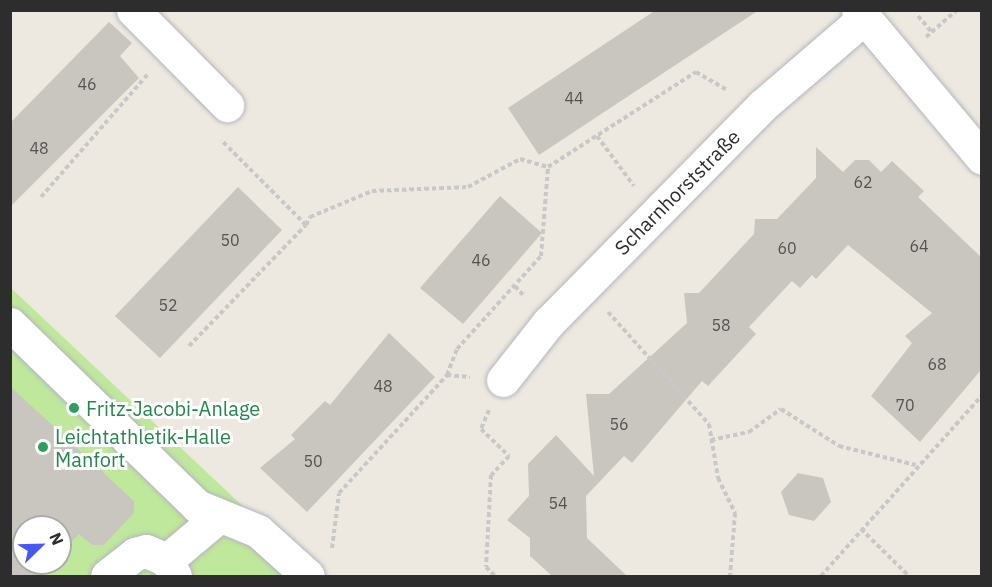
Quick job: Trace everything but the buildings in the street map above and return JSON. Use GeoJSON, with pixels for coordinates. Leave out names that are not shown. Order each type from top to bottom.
{"type":"FeatureCollection","features":[{"type":"Feature","properties":{"kind":"street"},"geometry":{"type":"LineString","coordinates":[[133,10],[227,105]]}},
{"type":"Feature","properties":{"kind":"street","name":"Scharnhorststraße"},"geometry":{"type":"LineString","coordinates":[[503,380],[585,286],[764,105],[861,14],[981,158]]}},
{"type":"Feature","properties":{"kind":"street"},"geometry":{"type":"LineString","coordinates":[[10,324],[161,474],[218,517],[258,531],[321,568]]}},
{"type":"Feature","properties":{"kind":"street"},"geometry":{"type":"LineString","coordinates":[[107,576],[135,554],[146,551],[171,568],[218,517]]}},
{"type":"Feature","properties":{"kind":"path"},"geometry":{"type":"LineString","coordinates":[[918,16],[932,33]]}},
{"type":"Feature","properties":{"kind":"path"},"geometry":{"type":"LineString","coordinates":[[41,197],[170,48]]}},
{"type":"Feature","properties":{"kind":"path"},"geometry":{"type":"LineString","coordinates":[[189,346],[306,225],[310,217],[372,192],[468,187],[520,159],[548,167],[696,72],[764,105]]}},
{"type":"Feature","properties":{"kind":"path"},"geometry":{"type":"LineString","coordinates":[[227,105],[221,144],[306,225]]}},
{"type":"Feature","properties":{"kind":"path"},"geometry":{"type":"LineString","coordinates":[[597,136],[658,212]]}},
{"type":"Feature","properties":{"kind":"path"},"geometry":{"type":"LineString","coordinates":[[321,568],[339,493],[447,375],[457,349],[541,256],[548,167]]}},
{"type":"Feature","properties":{"kind":"path"},"geometry":{"type":"LineString","coordinates":[[585,286],[709,424],[718,478],[735,513],[730,576]]}},
{"type":"Feature","properties":{"kind":"path"},"geometry":{"type":"LineString","coordinates":[[447,375],[503,380],[481,429],[509,456],[491,475],[486,567],[495,576]]}},
{"type":"Feature","properties":{"kind":"path"},"geometry":{"type":"LineString","coordinates":[[821,576],[916,465],[981,395]]}},
{"type":"Feature","properties":{"kind":"path"},"geometry":{"type":"LineString","coordinates":[[711,440],[749,432],[781,409],[839,446],[916,465]]}},
{"type":"Feature","properties":{"kind":"path"},"geometry":{"type":"LineString","coordinates":[[861,529],[909,576]]}},
{"type":"Feature","properties":{"kind":"green space","name":"Fritz-Jacobi-Anlage"},"geometry":{"type":"Polygon","coordinates":[[[11,288],[317,576],[11,576],[11,288]]]}},
{"type":"Feature","properties":{"kind":"place","name":"Fritz-Jacobi-Anlage"},"geometry":{"type":"Point","coordinates":[74,408]}},
{"type":"Feature","properties":{"kind":"place","name":"Leichtathletik-Halle Manfort"},"geometry":{"type":"Point","coordinates":[43,447]}}]}
